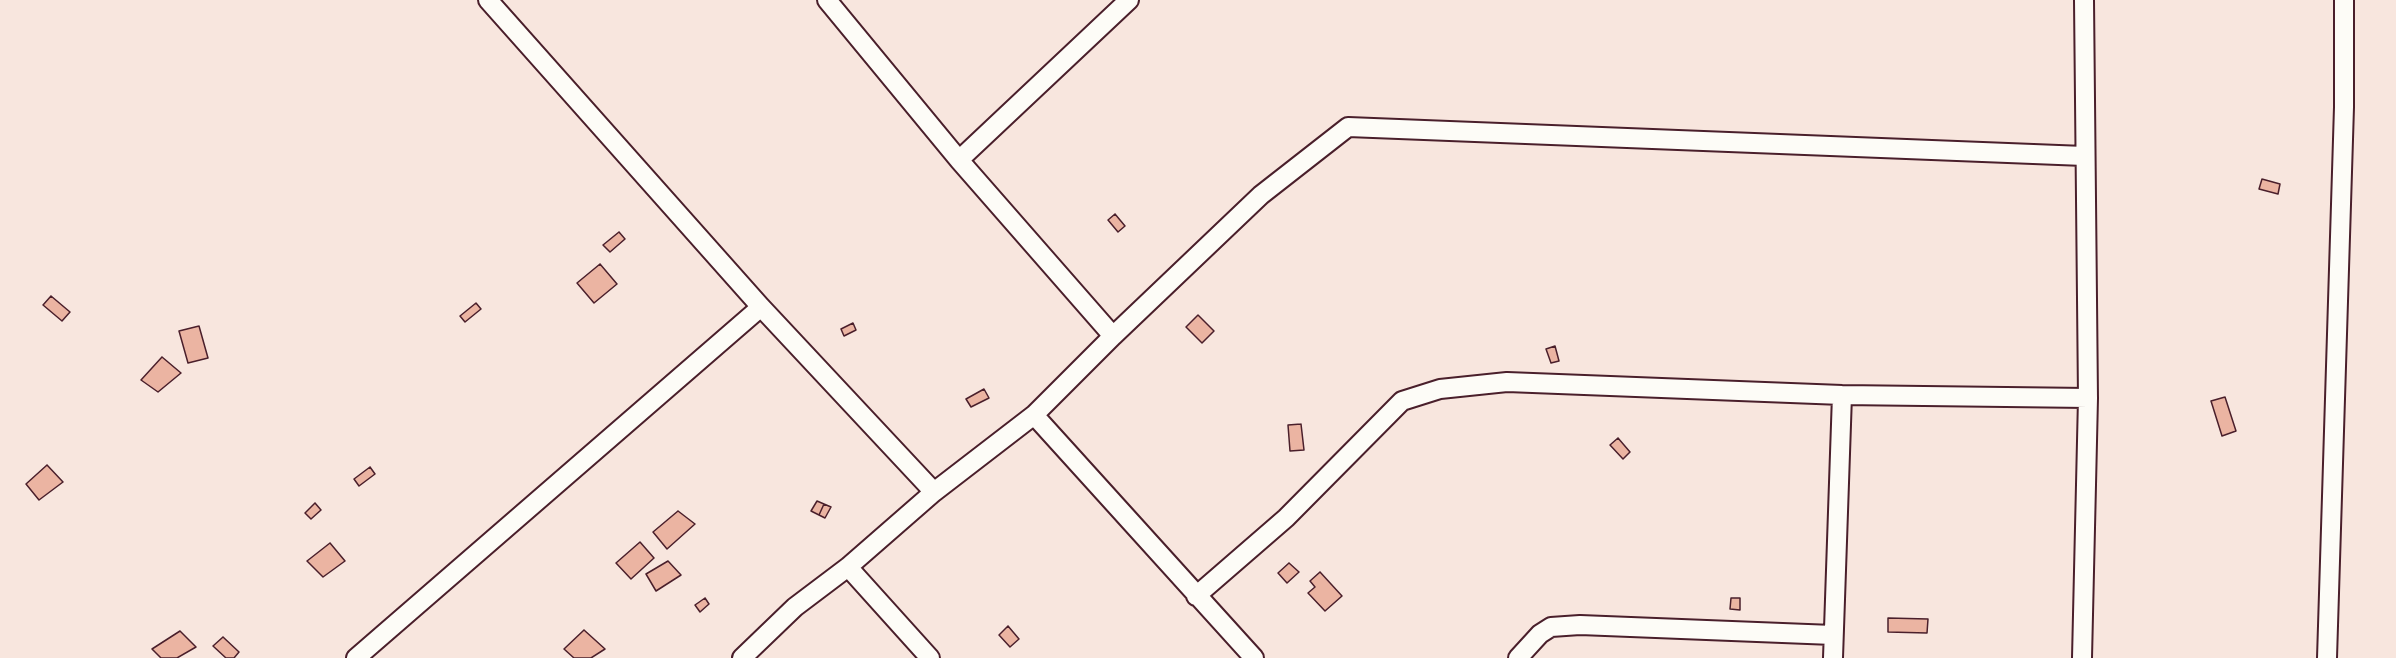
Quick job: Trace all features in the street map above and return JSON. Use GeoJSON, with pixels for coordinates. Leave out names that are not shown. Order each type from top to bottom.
{"type":"FeatureCollection","features":[{"type":"Feature","properties":{"kind":"street"},"geometry":{"type":"LineString","coordinates":[[488,0],[761,307],[933,492]]}},
{"type":"Feature","properties":{"kind":"street"},"geometry":{"type":"LineString","coordinates":[[827,0],[959,160],[1113,336]]}},
{"type":"Feature","properties":{"kind":"street"},"geometry":{"type":"LineString","coordinates":[[959,160],[1129,0]]}},
{"type":"Feature","properties":{"kind":"street"},"geometry":{"type":"LineString","coordinates":[[2082,658],[2088,398],[2084,0]]}},
{"type":"Feature","properties":{"kind":"street"},"geometry":{"type":"LineString","coordinates":[[2327,658],[2343,119],[2344,0]]}},
{"type":"Feature","properties":{"kind":"street"},"geometry":{"type":"LineString","coordinates":[[741,658],[795,607],[848,567],[933,492],[1034,416],[1113,336],[1261,195],[1348,127],[2084,156]]}},
{"type":"Feature","properties":{"kind":"street"},"geometry":{"type":"LineString","coordinates":[[356,658],[761,307]]}},
{"type":"Feature","properties":{"kind":"street"},"geometry":{"type":"LineString","coordinates":[[1196,596],[1286,518],[1402,402],[1440,389],[1507,382],[1842,395],[2088,398]]}},
{"type":"Feature","properties":{"kind":"street"},"geometry":{"type":"LineString","coordinates":[[1833,658],[1842,395]]}},
{"type":"Feature","properties":{"kind":"street"},"geometry":{"type":"LineString","coordinates":[[1034,416],[1254,658]]}},
{"type":"Feature","properties":{"kind":"street"},"geometry":{"type":"LineString","coordinates":[[848,567],[930,658]]}},
{"type":"Feature","properties":{"kind":"street"},"geometry":{"type":"LineString","coordinates":[[1518,658],[1540,634],[1551,627],[1580,625],[1833,635]]}},
{"type":"Feature","properties":{"kind":"building"},"geometry":{"type":"Polygon","coordinates":[[[2262,179],[2280,184],[2278,194],[2259,189],[2262,179]]]}},
{"type":"Feature","properties":{"kind":"building"},"geometry":{"type":"Polygon","coordinates":[[[1115,214],[1125,226],[1118,232],[1108,220],[1115,214]]]}},
{"type":"Feature","properties":{"kind":"building"},"geometry":{"type":"Polygon","coordinates":[[[619,232],[625,239],[610,252],[603,245],[619,232]]]}},
{"type":"Feature","properties":{"kind":"building"},"geometry":{"type":"Polygon","coordinates":[[[600,264],[617,284],[594,303],[577,283],[600,264]]]}},
{"type":"Feature","properties":{"kind":"building"},"geometry":{"type":"Polygon","coordinates":[[[51,296],[70,312],[62,321],[43,305],[51,296]]]}},
{"type":"Feature","properties":{"kind":"building"},"geometry":{"type":"Polygon","coordinates":[[[476,303],[481,309],[465,322],[460,316],[476,303]]]}},
{"type":"Feature","properties":{"kind":"building"},"geometry":{"type":"Polygon","coordinates":[[[1198,315],[1214,331],[1202,343],[1186,327],[1198,315]]]}},
{"type":"Feature","properties":{"kind":"building"},"geometry":{"type":"Polygon","coordinates":[[[853,323],[856,330],[844,336],[841,329],[853,323]]]}},
{"type":"Feature","properties":{"kind":"building"},"geometry":{"type":"Polygon","coordinates":[[[199,326],[208,358],[188,363],[179,331],[199,326]]]}},
{"type":"Feature","properties":{"kind":"building"},"geometry":{"type":"Polygon","coordinates":[[[1555,346],[1559,361],[1551,363],[1546,349],[1555,346]]]}},
{"type":"Feature","properties":{"kind":"building"},"geometry":{"type":"Polygon","coordinates":[[[162,357],[181,373],[158,392],[141,380],[162,357]]]}},
{"type":"Feature","properties":{"kind":"building"},"geometry":{"type":"Polygon","coordinates":[[[984,389],[989,398],[971,407],[966,399],[984,389]]]}},
{"type":"Feature","properties":{"kind":"building"},"geometry":{"type":"Polygon","coordinates":[[[2225,397],[2236,431],[2222,436],[2211,401],[2225,397]]]}},
{"type":"Feature","properties":{"kind":"building"},"geometry":{"type":"Polygon","coordinates":[[[1301,424],[1304,450],[1290,451],[1288,425],[1301,424]]]}},
{"type":"Feature","properties":{"kind":"building"},"geometry":{"type":"Polygon","coordinates":[[[1618,438],[1630,452],[1623,459],[1610,445],[1618,438]]]}},
{"type":"Feature","properties":{"kind":"building"},"geometry":{"type":"Polygon","coordinates":[[[47,465],[63,482],[39,500],[26,484],[47,465]]]}},
{"type":"Feature","properties":{"kind":"building"},"geometry":{"type":"Polygon","coordinates":[[[370,467],[375,474],[359,486],[354,479],[370,467]]]}},
{"type":"Feature","properties":{"kind":"building"},"geometry":{"type":"Polygon","coordinates":[[[817,501],[824,504],[819,515],[811,511],[817,501]]]}},
{"type":"Feature","properties":{"kind":"building"},"geometry":{"type":"Polygon","coordinates":[[[315,503],[321,510],[311,519],[305,513],[315,503]]]}},
{"type":"Feature","properties":{"kind":"building"},"geometry":{"type":"Polygon","coordinates":[[[824,504],[831,507],[825,518],[819,515],[824,504]]]}},
{"type":"Feature","properties":{"kind":"building"},"geometry":{"type":"Polygon","coordinates":[[[678,511],[695,524],[667,549],[653,532],[678,511]]]}},
{"type":"Feature","properties":{"kind":"building"},"geometry":{"type":"Polygon","coordinates":[[[640,542],[654,558],[631,579],[616,563],[640,542]]]}},
{"type":"Feature","properties":{"kind":"building"},"geometry":{"type":"Polygon","coordinates":[[[330,543],[345,561],[323,577],[307,561],[330,543]]]}},
{"type":"Feature","properties":{"kind":"building"},"geometry":{"type":"Polygon","coordinates":[[[668,561],[681,575],[656,591],[646,574],[668,561]]]}},
{"type":"Feature","properties":{"kind":"building"},"geometry":{"type":"Polygon","coordinates":[[[1289,563],[1299,572],[1287,583],[1278,573],[1289,563]]]}},
{"type":"Feature","properties":{"kind":"building"},"geometry":{"type":"Polygon","coordinates":[[[1320,572],[1342,596],[1325,611],[1308,593],[1315,587],[1310,581],[1320,572]]]}},
{"type":"Feature","properties":{"kind":"building"},"geometry":{"type":"Polygon","coordinates":[[[705,598],[709,604],[700,612],[695,605],[705,598]]]}},
{"type":"Feature","properties":{"kind":"building"},"geometry":{"type":"Polygon","coordinates":[[[1731,598],[1740,598],[1740,610],[1730,609],[1731,598]]]}},
{"type":"Feature","properties":{"kind":"building"},"geometry":{"type":"Polygon","coordinates":[[[1888,618],[1928,619],[1927,633],[1888,632],[1888,618]]]}},
{"type":"Feature","properties":{"kind":"building"},"geometry":{"type":"Polygon","coordinates":[[[1008,626],[1019,639],[1010,647],[999,635],[1008,626]]]}},
{"type":"Feature","properties":{"kind":"building"},"geometry":{"type":"Polygon","coordinates":[[[584,630],[605,649],[591,658],[574,658],[564,649],[584,630]]]}},
{"type":"Feature","properties":{"kind":"building"},"geometry":{"type":"Polygon","coordinates":[[[180,631],[196,647],[177,658],[161,658],[152,649],[180,631]]]}},
{"type":"Feature","properties":{"kind":"building"},"geometry":{"type":"Polygon","coordinates":[[[223,637],[239,652],[234,658],[226,658],[213,646],[223,637]]]}}]}
